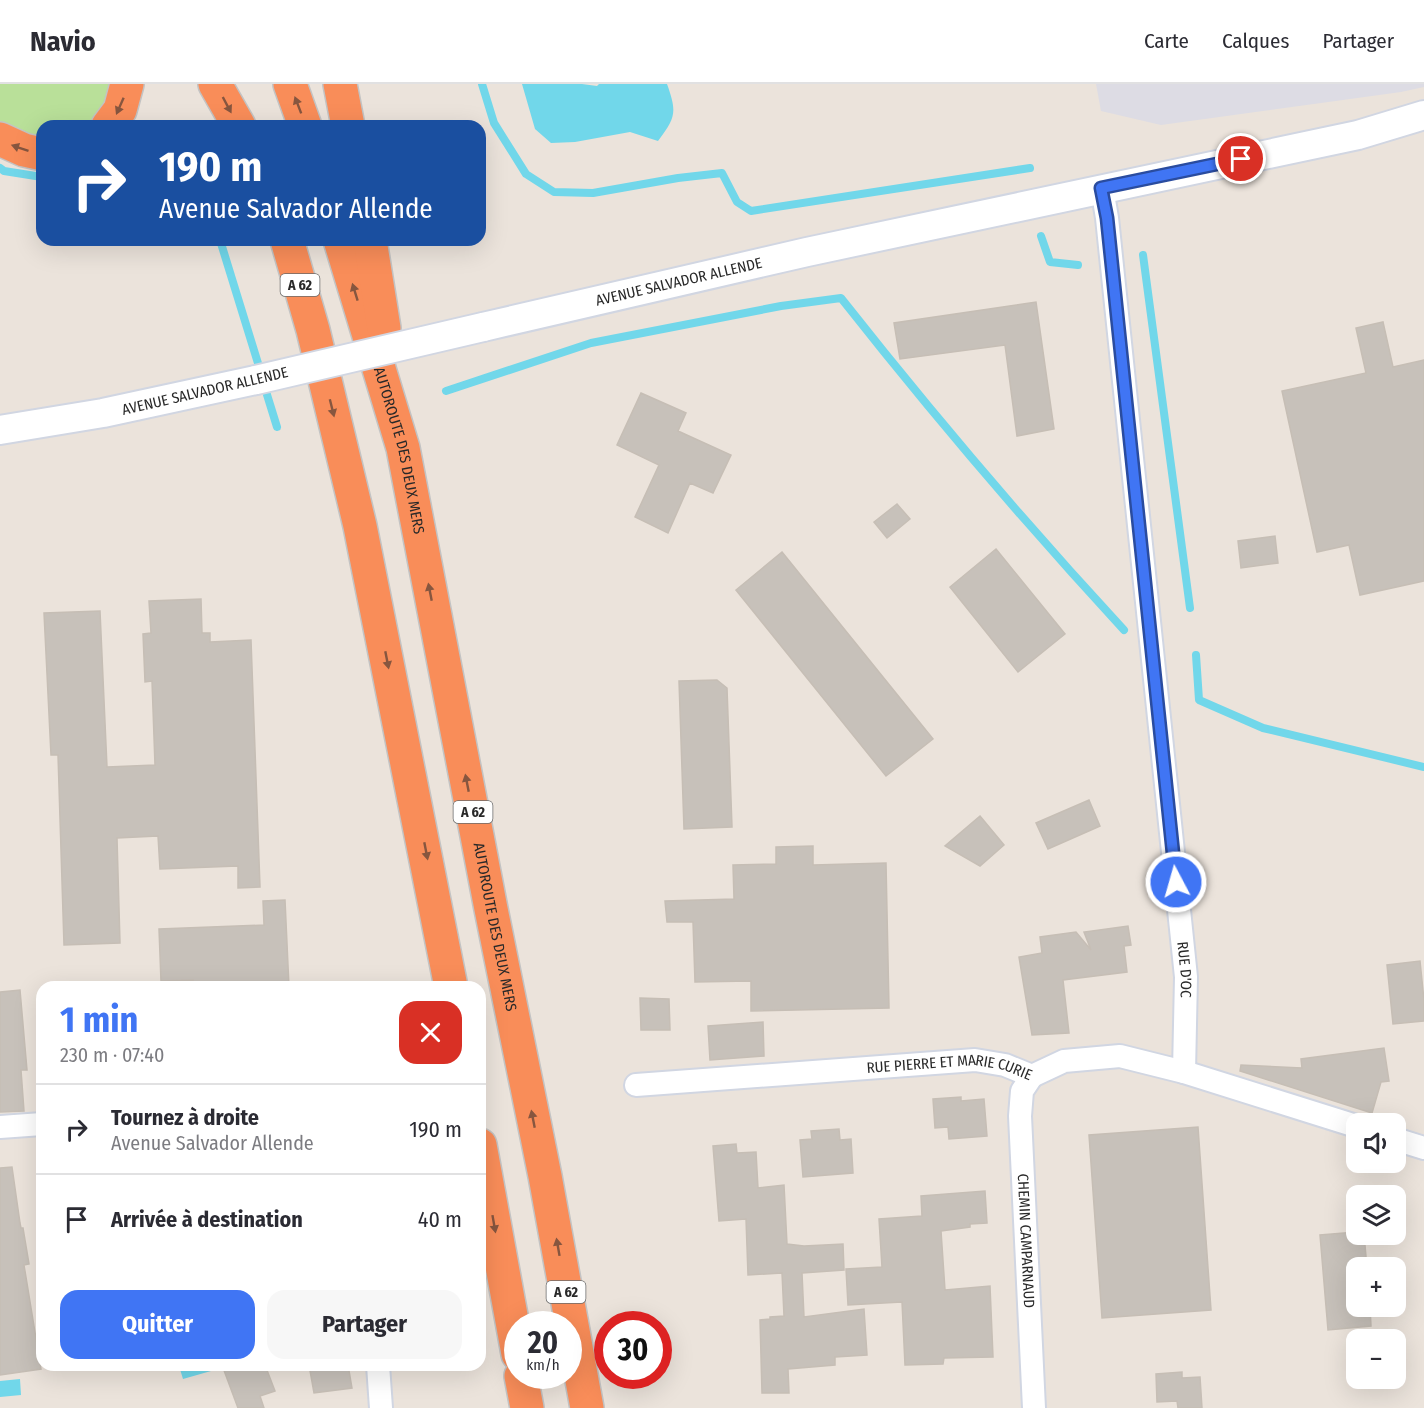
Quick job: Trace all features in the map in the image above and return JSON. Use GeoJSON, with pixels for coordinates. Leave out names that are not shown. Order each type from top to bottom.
{"type":"FeatureCollection","features":[{"type":"Feature","properties":{"kind":"highway"},"geometry":{"type":"LineString","coordinates":[[112,120],[120,110],[127,84]]}},
{"type":"Feature","properties":{"kind":"highway"},"geometry":{"type":"LineString","coordinates":[[215,84],[236,120]]}},
{"type":"Feature","properties":{"kind":"highway"},"geometry":{"type":"LineString","coordinates":[[290,84],[303,120]]}},
{"type":"Feature","properties":{"kind":"highway"},"geometry":{"type":"LineString","coordinates":[[340,84],[347,120]]}},
{"type":"Feature","properties":{"kind":"highway"},"geometry":{"type":"LineString","coordinates":[[0,139],[36,153]]}},
{"type":"Feature","properties":{"kind":"highway","name":"A 62"},"geometry":{"type":"LineString","coordinates":[[289,246],[313,330],[360,526],[451,981]]}},
{"type":"Feature","properties":{"kind":"highway","name":"AUTOROUTE DES DEUX MERS"},"geometry":{"type":"LineString","coordinates":[[342,246],[403,448],[493,920],[545,1176],[587,1408]]}},
{"type":"Feature","properties":{"kind":"highway"},"geometry":{"type":"LineString","coordinates":[[371,246],[403,448]]}},
{"type":"Feature","properties":{"kind":"highway"},"geometry":{"type":"LineString","coordinates":[[486,1178],[510,1311]]}},
{"type":"Feature","properties":{"kind":"highway"},"geometry":{"type":"LineString","coordinates":[[523,1389],[527,1408]]}},
{"type":"Feature","properties":{"kind":"street","name":"AVENUE SALVADOR ALLENDE"},"geometry":{"type":"LineString","coordinates":[[0,430],[103,413],[256,380],[807,252],[1358,135],[1424,115]]}},
{"type":"Feature","properties":{"kind":"street","name":"AVENUE SALVADOR ALLENDE"},"geometry":{"type":"LineString","coordinates":[[1358,135],[1424,130]]}},
{"type":"Feature","properties":{"kind":"street","name":"RUE D'OC"},"geometry":{"type":"LineString","coordinates":[[1101,188],[1107,218],[1186,977],[1184,1072]]}},
{"type":"Feature","properties":{"kind":"street","name":"RUE PIERRE ET MARIE CURIE"},"geometry":{"type":"LineString","coordinates":[[636,1085],[975,1060],[1005,1065],[1032,1076],[1064,1061],[1120,1056],[1184,1072],[1346,1123]]}},
{"type":"Feature","properties":{"kind":"street","name":"CHEMIN CAMPARNAUD"},"geometry":{"type":"LineString","coordinates":[[1032,1076],[1022,1091],[1020,1116],[1034,1408]]}},
{"type":"Feature","properties":{"kind":"street"},"geometry":{"type":"LineString","coordinates":[[0,1127],[36,1124]]}},
{"type":"Feature","properties":{"kind":"street"},"geometry":{"type":"LineString","coordinates":[[1406,1142],[1424,1148]]}},
{"type":"Feature","properties":{"kind":"street"},"geometry":{"type":"LineString","coordinates":[[378,1371],[381,1408]]}},
{"type":"Feature","properties":{"kind":"shaded area"},"geometry":{"type":"Polygon","coordinates":[[[1096,84],[1424,84],[1424,87],[1161,125],[1101,111],[1096,84]]]}},
{"type":"Feature","properties":{"kind":"green space"},"geometry":{"type":"Polygon","coordinates":[[[0,84],[114,84],[100,115],[95,120],[36,120],[36,139],[0,126],[0,84]]]}},
{"type":"Feature","properties":{"kind":"water"},"geometry":{"type":"Polygon","coordinates":[[[522,84],[597,86],[599,84],[667,84],[673,114],[658,141],[630,132],[575,142],[551,143],[535,129],[522,84]]]}},
{"type":"Feature","properties":{"kind":"water"},"geometry":{"type":"Polygon","coordinates":[[[181,1371],[211,1371],[183,1379],[181,1371]]]}},
{"type":"Feature","properties":{"kind":"water"},"geometry":{"type":"Polygon","coordinates":[[[20,1379],[21,1395],[0,1397],[0,1381],[20,1379]]]}},
{"type":"Feature","properties":{"kind":"building"},"geometry":{"type":"Polygon","coordinates":[[[1036,302],[1054,429],[1017,436],[1005,345],[900,359],[894,323],[1036,302]]]}},
{"type":"Feature","properties":{"kind":"building"},"geometry":{"type":"Polygon","coordinates":[[[1383,322],[1393,367],[1424,360],[1424,581],[1360,595],[1349,545],[1317,552],[1282,391],[1366,373],[1356,328],[1383,322]]]}},
{"type":"Feature","properties":{"kind":"building"},"geometry":{"type":"Polygon","coordinates":[[[641,393],[686,413],[678,431],[731,455],[713,493],[690,483],[668,533],[635,517],[659,465],[617,445],[641,393]]]}},
{"type":"Feature","properties":{"kind":"building"},"geometry":{"type":"Polygon","coordinates":[[[897,504],[910,519],[887,538],[874,522],[897,504]]]}},
{"type":"Feature","properties":{"kind":"building"},"geometry":{"type":"Polygon","coordinates":[[[1275,536],[1278,563],[1241,568],[1238,541],[1275,536]]]}},
{"type":"Feature","properties":{"kind":"building"},"geometry":{"type":"Polygon","coordinates":[[[996,549],[1065,634],[1018,672],[950,587],[996,549]]]}},
{"type":"Feature","properties":{"kind":"building"},"geometry":{"type":"Polygon","coordinates":[[[782,552],[933,739],[886,776],[736,590],[782,552]]]}},
{"type":"Feature","properties":{"kind":"building"},"geometry":{"type":"Polygon","coordinates":[[[201,599],[202,633],[210,633],[210,642],[251,640],[260,887],[238,888],[238,866],[160,869],[158,836],[117,838],[120,943],[64,945],[58,755],[51,755],[44,613],[100,611],[107,767],[155,765],[152,681],[145,682],[143,634],[151,633],[149,601],[201,599]]]}},
{"type":"Feature","properties":{"kind":"building"},"geometry":{"type":"Polygon","coordinates":[[[717,680],[727,688],[732,827],[684,829],[679,681],[717,680]]]}},
{"type":"Feature","properties":{"kind":"building"},"geometry":{"type":"Polygon","coordinates":[[[1089,800],[1100,826],[1048,849],[1036,823],[1089,800]]]}},
{"type":"Feature","properties":{"kind":"building"},"geometry":{"type":"Polygon","coordinates":[[[980,816],[1004,845],[980,866],[945,846],[980,816]]]}},
{"type":"Feature","properties":{"kind":"building"},"geometry":{"type":"Polygon","coordinates":[[[813,846],[813,865],[886,863],[889,1008],[751,1011],[751,981],[695,982],[693,922],[667,922],[665,901],[734,899],[733,865],[776,864],[776,847],[813,846]]]}},
{"type":"Feature","properties":{"kind":"building"},"geometry":{"type":"Polygon","coordinates":[[[285,900],[289,981],[161,981],[159,929],[264,925],[263,901],[285,900]]]}},
{"type":"Feature","properties":{"kind":"building"},"geometry":{"type":"Polygon","coordinates":[[[1128,926],[1131,945],[1124,946],[1127,972],[1063,980],[1069,1033],[1032,1035],[1019,957],[1042,953],[1040,937],[1076,932],[1091,950],[1084,932],[1128,926]]]}},
{"type":"Feature","properties":{"kind":"building"},"geometry":{"type":"Polygon","coordinates":[[[1420,961],[1424,1021],[1393,1024],[1387,965],[1420,961]]]}},
{"type":"Feature","properties":{"kind":"building"},"geometry":{"type":"Polygon","coordinates":[[[20,990],[27,1070],[21,1070],[24,1111],[0,1112],[0,992],[20,990]]]}},
{"type":"Feature","properties":{"kind":"building"},"geometry":{"type":"Polygon","coordinates":[[[640,998],[669,999],[670,1030],[641,1030],[640,998]]]}},
{"type":"Feature","properties":{"kind":"building"},"geometry":{"type":"Polygon","coordinates":[[[763,1022],[764,1056],[710,1060],[708,1026],[763,1022]]]}},
{"type":"Feature","properties":{"kind":"building"},"geometry":{"type":"Polygon","coordinates":[[[1384,1048],[1389,1081],[1381,1082],[1372,1113],[1240,1071],[1241,1065],[1302,1068],[1301,1059],[1384,1048]]]}},
{"type":"Feature","properties":{"kind":"building"},"geometry":{"type":"Polygon","coordinates":[[[961,1097],[961,1101],[984,1099],[987,1136],[949,1139],[948,1127],[935,1128],[933,1099],[961,1097]]]}},
{"type":"Feature","properties":{"kind":"building"},"geometry":{"type":"Polygon","coordinates":[[[1198,1127],[1211,1310],[1102,1318],[1089,1135],[1198,1127]]]}},
{"type":"Feature","properties":{"kind":"building"},"geometry":{"type":"Polygon","coordinates":[[[839,1129],[840,1140],[851,1139],[853,1173],[803,1177],[800,1140],[812,1139],[811,1131],[839,1129]]]}},
{"type":"Feature","properties":{"kind":"building"},"geometry":{"type":"Polygon","coordinates":[[[736,1144],[737,1153],[756,1152],[758,1188],[784,1185],[787,1244],[804,1246],[843,1244],[844,1270],[802,1273],[804,1317],[864,1309],[867,1355],[835,1357],[835,1365],[788,1369],[789,1393],[762,1393],[760,1320],[784,1316],[782,1273],[748,1275],[746,1219],[719,1221],[713,1146],[736,1144]]]}},
{"type":"Feature","properties":{"kind":"building"},"geometry":{"type":"Polygon","coordinates":[[[12,1167],[20,1223],[23,1228],[29,1264],[24,1265],[36,1338],[36,1370],[0,1375],[0,1168],[12,1167]]]}},
{"type":"Feature","properties":{"kind":"building"},"geometry":{"type":"Polygon","coordinates":[[[985,1191],[987,1223],[970,1224],[970,1227],[941,1231],[945,1290],[990,1286],[993,1357],[944,1358],[943,1364],[905,1365],[902,1302],[848,1305],[846,1269],[882,1267],[879,1219],[922,1216],[921,1196],[985,1191]]]}},
{"type":"Feature","properties":{"kind":"building"},"geometry":{"type":"Polygon","coordinates":[[[1346,1233],[1346,1245],[1365,1245],[1366,1257],[1346,1257],[1346,1317],[1371,1317],[1371,1326],[1328,1330],[1320,1235],[1346,1233]]]}},
{"type":"Feature","properties":{"kind":"building"},"geometry":{"type":"Polygon","coordinates":[[[224,1371],[267,1371],[275,1391],[260,1396],[264,1408],[238,1408],[224,1371]]]}},
{"type":"Feature","properties":{"kind":"building"},"geometry":{"type":"Polygon","coordinates":[[[310,1371],[349,1371],[352,1388],[314,1393],[310,1371]]]}},
{"type":"Feature","properties":{"kind":"building"},"geometry":{"type":"Polygon","coordinates":[[[1182,1372],[1182,1378],[1200,1377],[1202,1408],[1178,1408],[1177,1401],[1157,1402],[1156,1374],[1182,1372]]]}},
{"type":"Feature","properties":{"kind":"waterway"},"geometry":{"type":"LineString","coordinates":[[482,84],[494,123],[526,174],[554,192],[593,193],[678,178],[722,173],[737,202],[751,211],[1030,168]]}},
{"type":"Feature","properties":{"kind":"waterway"},"geometry":{"type":"LineString","coordinates":[[0,168],[4,171],[36,176]]}},
{"type":"Feature","properties":{"kind":"waterway"},"geometry":{"type":"LineString","coordinates":[[1041,236],[1050,262],[1078,265]]}},
{"type":"Feature","properties":{"kind":"waterway"},"geometry":{"type":"LineString","coordinates":[[222,246],[261,373]]}},
{"type":"Feature","properties":{"kind":"waterway"},"geometry":{"type":"LineString","coordinates":[[1143,255],[1190,608]]}},
{"type":"Feature","properties":{"kind":"waterway"},"geometry":{"type":"LineString","coordinates":[[446,391],[591,343],[781,306],[841,298],[979,467],[1124,630]]}},
{"type":"Feature","properties":{"kind":"waterway"},"geometry":{"type":"LineString","coordinates":[[264,385],[277,427]]}},
{"type":"Feature","properties":{"kind":"waterway"},"geometry":{"type":"LineString","coordinates":[[1196,655],[1199,700],[1263,728],[1424,767]]}},
{"type":"Feature","properties":{"kind":"route"},"geometry":{"type":"LineString","coordinates":[[1176,882],[1107,218],[1101,188],[1241,159]]}}]}
